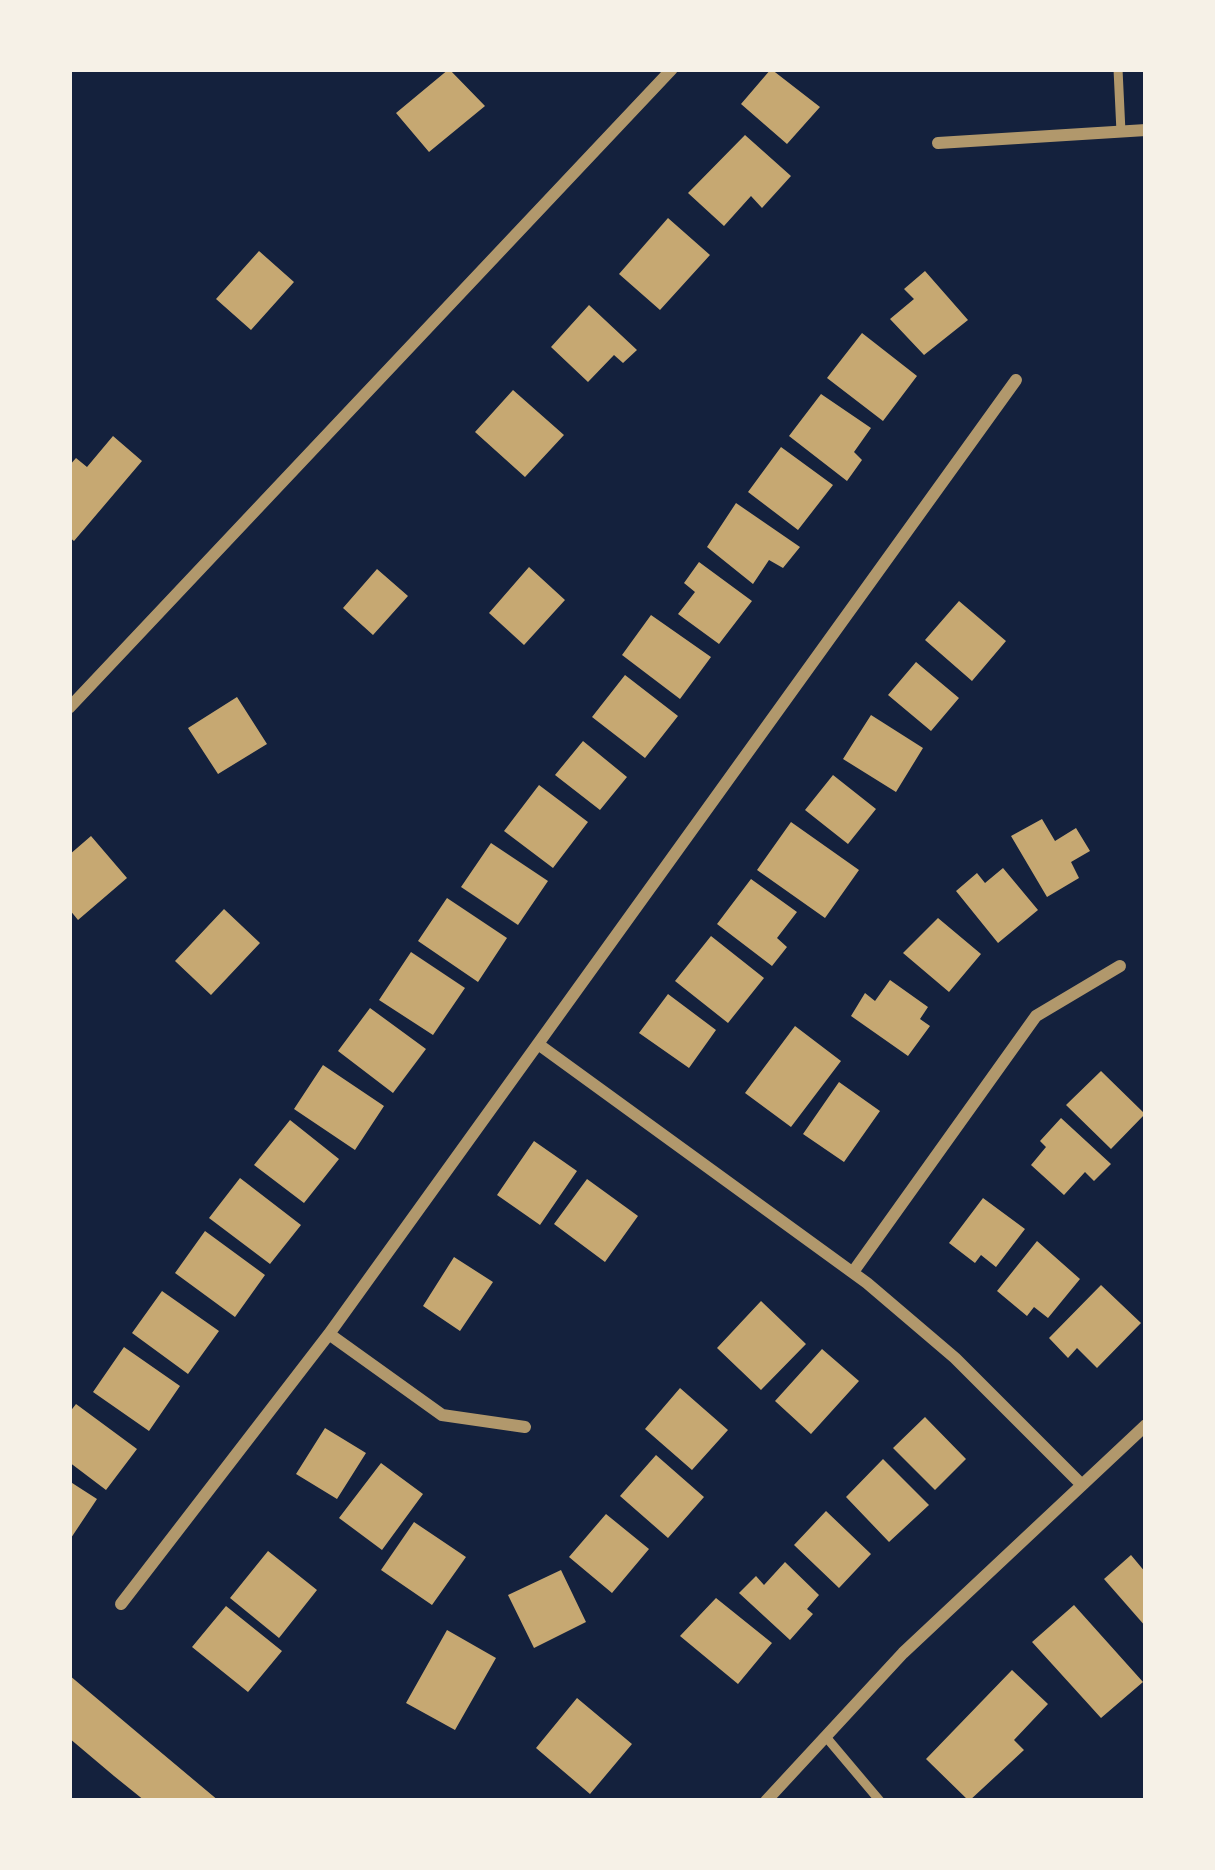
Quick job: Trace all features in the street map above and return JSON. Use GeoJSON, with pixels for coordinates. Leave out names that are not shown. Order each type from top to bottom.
{"type":"FeatureCollection","features":[{"type":"Feature","properties":{"kind":"street"},"geometry":{"type":"LineString","coordinates":[[69,708],[672,69]]}},
{"type":"Feature","properties":{"kind":"street"},"geometry":{"type":"LineString","coordinates":[[938,143],[1146,130]]}},
{"type":"Feature","properties":{"kind":"street"},"geometry":{"type":"LineString","coordinates":[[121,1604],[329,1334],[1016,380]]}},
{"type":"Feature","properties":{"kind":"street"},"geometry":{"type":"LineString","coordinates":[[854,1272],[1036,1016],[1120,966]]}},
{"type":"Feature","properties":{"kind":"street"},"geometry":{"type":"LineString","coordinates":[[538,1044],[854,1272],[955,1358],[1080,1484]]}},
{"type":"Feature","properties":{"kind":"street"},"geometry":{"type":"LineString","coordinates":[[329,1334],[442,1415],[525,1426]]}},
{"type":"Feature","properties":{"kind":"street"},"geometry":{"type":"LineString","coordinates":[[766,1801],[903,1653],[1146,1425]]}},
{"type":"Feature","properties":{"kind":"lane"},"geometry":{"type":"LineString","coordinates":[[1118,69],[1120,132]]}},
{"type":"Feature","properties":{"kind":"lane"},"geometry":{"type":"LineString","coordinates":[[826,1737],[880,1801]]}},
{"type":"Feature","properties":{"kind":"building"},"geometry":{"type":"Polygon","coordinates":[[[449,69],[485,106],[429,152],[396,113],[449,69]]]}},
{"type":"Feature","properties":{"kind":"building"},"geometry":{"type":"Polygon","coordinates":[[[771,69],[820,107],[787,144],[741,104],[771,69]]]}},
{"type":"Feature","properties":{"kind":"building"},"geometry":{"type":"Polygon","coordinates":[[[745,135],[791,176],[762,208],[751,196],[724,226],[688,193],[745,135]]]}},
{"type":"Feature","properties":{"kind":"building"},"geometry":{"type":"Polygon","coordinates":[[[668,218],[710,255],[660,310],[619,274],[668,218]]]}},
{"type":"Feature","properties":{"kind":"building"},"geometry":{"type":"Polygon","coordinates":[[[259,251],[294,282],[251,330],[216,299],[259,251]]]}},
{"type":"Feature","properties":{"kind":"building"},"geometry":{"type":"Polygon","coordinates":[[[925,271],[968,320],[924,355],[890,319],[914,299],[904,289],[925,271]]]}},
{"type":"Feature","properties":{"kind":"building"},"geometry":{"type":"Polygon","coordinates":[[[589,305],[637,350],[623,363],[614,355],[588,382],[551,347],[589,305]]]}},
{"type":"Feature","properties":{"kind":"building"},"geometry":{"type":"Polygon","coordinates":[[[862,333],[917,376],[883,421],[827,378],[862,333]]]}},
{"type":"Feature","properties":{"kind":"building"},"geometry":{"type":"Polygon","coordinates":[[[513,390],[564,435],[525,477],[475,432],[513,390]]]}},
{"type":"Feature","properties":{"kind":"building"},"geometry":{"type":"Polygon","coordinates":[[[821,394],[871,428],[854,452],[862,460],[847,481],[789,436],[821,394]]]}},
{"type":"Feature","properties":{"kind":"building"},"geometry":{"type":"Polygon","coordinates":[[[113,436],[142,461],[74,541],[69,537],[69,466],[76,458],[87,467],[113,436]]]}},
{"type":"Feature","properties":{"kind":"building"},"geometry":{"type":"Polygon","coordinates":[[[781,447],[833,485],[798,530],[748,492],[781,447]]]}},
{"type":"Feature","properties":{"kind":"building"},"geometry":{"type":"Polygon","coordinates":[[[736,503],[800,547],[783,568],[769,560],[753,584],[707,547],[736,503]]]}},
{"type":"Feature","properties":{"kind":"building"},"geometry":{"type":"Polygon","coordinates":[[[699,562],[752,601],[719,644],[678,614],[695,592],[684,583],[699,562]]]}},
{"type":"Feature","properties":{"kind":"building"},"geometry":{"type":"Polygon","coordinates":[[[529,567],[565,600],[524,645],[489,613],[529,567]]]}},
{"type":"Feature","properties":{"kind":"building"},"geometry":{"type":"Polygon","coordinates":[[[377,569],[408,596],[373,635],[343,608],[377,569]]]}},
{"type":"Feature","properties":{"kind":"building"},"geometry":{"type":"Polygon","coordinates":[[[959,601],[1006,641],[972,681],[925,640],[959,601]]]}},
{"type":"Feature","properties":{"kind":"building"},"geometry":{"type":"Polygon","coordinates":[[[651,615],[711,657],[680,699],[622,655],[651,615]]]}},
{"type":"Feature","properties":{"kind":"building"},"geometry":{"type":"Polygon","coordinates":[[[916,662],[959,698],[931,731],[888,695],[916,662]]]}},
{"type":"Feature","properties":{"kind":"building"},"geometry":{"type":"Polygon","coordinates":[[[625,675],[678,716],[645,758],[592,717],[625,675]]]}},
{"type":"Feature","properties":{"kind":"building"},"geometry":{"type":"Polygon","coordinates":[[[237,697],[267,744],[218,774],[188,728],[237,697]]]}},
{"type":"Feature","properties":{"kind":"building"},"geometry":{"type":"Polygon","coordinates":[[[871,715],[923,748],[896,792],[843,759],[871,715]]]}},
{"type":"Feature","properties":{"kind":"building"},"geometry":{"type":"Polygon","coordinates":[[[583,741],[627,777],[600,810],[555,775],[583,741]]]}},
{"type":"Feature","properties":{"kind":"building"},"geometry":{"type":"Polygon","coordinates":[[[833,775],[876,809],[848,844],[805,810],[833,775]]]}},
{"type":"Feature","properties":{"kind":"building"},"geometry":{"type":"Polygon","coordinates":[[[539,785],[588,822],[553,868],[504,831],[539,785]]]}},
{"type":"Feature","properties":{"kind":"building"},"geometry":{"type":"Polygon","coordinates":[[[1042,819],[1055,841],[1076,828],[1090,851],[1071,862],[1079,878],[1047,897],[1011,836],[1042,819]]]}},
{"type":"Feature","properties":{"kind":"building"},"geometry":{"type":"Polygon","coordinates":[[[791,822],[859,870],[825,918],[757,870],[791,822]]]}},
{"type":"Feature","properties":{"kind":"building"},"geometry":{"type":"Polygon","coordinates":[[[91,836],[127,878],[78,920],[69,909],[69,855],[91,836]]]}},
{"type":"Feature","properties":{"kind":"building"},"geometry":{"type":"Polygon","coordinates":[[[491,843],[548,881],[518,925],[461,887],[491,843]]]}},
{"type":"Feature","properties":{"kind":"building"},"geometry":{"type":"Polygon","coordinates":[[[1003,868],[1038,910],[998,943],[956,891],[977,873],[985,883],[1003,868]]]}},
{"type":"Feature","properties":{"kind":"building"},"geometry":{"type":"Polygon","coordinates":[[[751,879],[797,912],[777,938],[787,947],[772,966],[717,924],[751,879]]]}},
{"type":"Feature","properties":{"kind":"building"},"geometry":{"type":"Polygon","coordinates":[[[447,898],[507,938],[478,982],[418,941],[447,898]]]}},
{"type":"Feature","properties":{"kind":"building"},"geometry":{"type":"Polygon","coordinates":[[[224,909],[260,943],[211,995],[175,961],[224,909]]]}},
{"type":"Feature","properties":{"kind":"building"},"geometry":{"type":"Polygon","coordinates":[[[938,918],[981,954],[949,992],[903,953],[938,918]]]}},
{"type":"Feature","properties":{"kind":"building"},"geometry":{"type":"Polygon","coordinates":[[[711,936],[764,978],[728,1023],[675,981],[711,936]]]}},
{"type":"Feature","properties":{"kind":"building"},"geometry":{"type":"Polygon","coordinates":[[[411,952],[465,988],[433,1035],[379,1000],[411,952]]]}},
{"type":"Feature","properties":{"kind":"building"},"geometry":{"type":"Polygon","coordinates":[[[890,980],[928,1007],[920,1019],[930,1026],[908,1056],[851,1016],[865,993],[875,1001],[890,980]]]}},
{"type":"Feature","properties":{"kind":"building"},"geometry":{"type":"Polygon","coordinates":[[[668,994],[716,1030],[689,1068],[639,1033],[668,994]]]}},
{"type":"Feature","properties":{"kind":"building"},"geometry":{"type":"Polygon","coordinates":[[[370,1008],[426,1049],[393,1093],[338,1051],[370,1008]]]}},
{"type":"Feature","properties":{"kind":"building"},"geometry":{"type":"Polygon","coordinates":[[[795,1026],[841,1061],[791,1127],[745,1093],[795,1026]]]}},
{"type":"Feature","properties":{"kind":"building"},"geometry":{"type":"Polygon","coordinates":[[[323,1065],[384,1106],[355,1150],[294,1109],[323,1065]]]}},
{"type":"Feature","properties":{"kind":"building"},"geometry":{"type":"Polygon","coordinates":[[[1101,1071],[1145,1114],[1111,1149],[1066,1105],[1101,1071]]]}},
{"type":"Feature","properties":{"kind":"building"},"geometry":{"type":"Polygon","coordinates":[[[839,1082],[880,1111],[844,1162],[803,1134],[839,1082]]]}},
{"type":"Feature","properties":{"kind":"building"},"geometry":{"type":"Polygon","coordinates":[[[1061,1118],[1111,1164],[1094,1181],[1085,1172],[1064,1195],[1031,1165],[1046,1147],[1040,1141],[1061,1118]]]}},
{"type":"Feature","properties":{"kind":"building"},"geometry":{"type":"Polygon","coordinates":[[[290,1120],[339,1159],[304,1203],[254,1165],[290,1120]]]}},
{"type":"Feature","properties":{"kind":"building"},"geometry":{"type":"Polygon","coordinates":[[[534,1141],[577,1171],[540,1225],[497,1195],[534,1141]]]}},
{"type":"Feature","properties":{"kind":"building"},"geometry":{"type":"Polygon","coordinates":[[[240,1178],[301,1225],[270,1264],[209,1218],[240,1178]]]}},
{"type":"Feature","properties":{"kind":"building"},"geometry":{"type":"Polygon","coordinates":[[[587,1179],[638,1216],[605,1262],[554,1224],[587,1179]]]}},
{"type":"Feature","properties":{"kind":"building"},"geometry":{"type":"Polygon","coordinates":[[[983,1198],[1025,1229],[996,1267],[981,1255],[975,1263],[949,1243],[983,1198]]]}},
{"type":"Feature","properties":{"kind":"building"},"geometry":{"type":"Polygon","coordinates":[[[205,1231],[265,1275],[235,1317],[175,1273],[205,1231]]]}},
{"type":"Feature","properties":{"kind":"building"},"geometry":{"type":"Polygon","coordinates":[[[1037,1241],[1080,1279],[1048,1318],[1034,1307],[1027,1316],[997,1291],[1037,1241]]]}},
{"type":"Feature","properties":{"kind":"building"},"geometry":{"type":"Polygon","coordinates":[[[454,1257],[493,1282],[460,1331],[423,1306],[454,1257]]]}},
{"type":"Feature","properties":{"kind":"building"},"geometry":{"type":"Polygon","coordinates":[[[1101,1285],[1141,1323],[1097,1368],[1077,1348],[1068,1358],[1049,1338],[1101,1285]]]}},
{"type":"Feature","properties":{"kind":"building"},"geometry":{"type":"Polygon","coordinates":[[[162,1291],[219,1331],[188,1374],[132,1333],[162,1291]]]}},
{"type":"Feature","properties":{"kind":"building"},"geometry":{"type":"Polygon","coordinates":[[[761,1301],[806,1344],[761,1390],[717,1348],[761,1301]]]}},
{"type":"Feature","properties":{"kind":"building"},"geometry":{"type":"Polygon","coordinates":[[[124,1347],[180,1386],[149,1431],[93,1392],[124,1347]]]}},
{"type":"Feature","properties":{"kind":"building"},"geometry":{"type":"Polygon","coordinates":[[[822,1349],[859,1381],[811,1434],[775,1401],[822,1349]]]}},
{"type":"Feature","properties":{"kind":"building"},"geometry":{"type":"Polygon","coordinates":[[[680,1388],[728,1430],[692,1470],[645,1429],[680,1388]]]}},
{"type":"Feature","properties":{"kind":"building"},"geometry":{"type":"Polygon","coordinates":[[[76,1404],[137,1449],[106,1490],[69,1462],[69,1413],[76,1404]]]}},
{"type":"Feature","properties":{"kind":"building"},"geometry":{"type":"Polygon","coordinates":[[[925,1417],[966,1459],[935,1490],[893,1448],[925,1417]]]}},
{"type":"Feature","properties":{"kind":"building"},"geometry":{"type":"Polygon","coordinates":[[[325,1428],[366,1453],[337,1499],[296,1474],[325,1428]]]}},
{"type":"Feature","properties":{"kind":"building"},"geometry":{"type":"Polygon","coordinates":[[[656,1455],[704,1497],[668,1538],[620,1496],[656,1455]]]}},
{"type":"Feature","properties":{"kind":"building"},"geometry":{"type":"Polygon","coordinates":[[[883,1459],[929,1505],[889,1542],[846,1497],[883,1459]]]}},
{"type":"Feature","properties":{"kind":"building"},"geometry":{"type":"Polygon","coordinates":[[[381,1463],[423,1494],[382,1550],[339,1518],[381,1463]]]}},
{"type":"Feature","properties":{"kind":"building"},"geometry":{"type":"Polygon","coordinates":[[[69,1481],[97,1499],[69,1541],[69,1481]]]}},
{"type":"Feature","properties":{"kind":"building"},"geometry":{"type":"Polygon","coordinates":[[[826,1511],[871,1554],[839,1588],[794,1545],[826,1511]]]}},
{"type":"Feature","properties":{"kind":"building"},"geometry":{"type":"Polygon","coordinates":[[[606,1514],[649,1549],[612,1593],[569,1557],[606,1514]]]}},
{"type":"Feature","properties":{"kind":"building"},"geometry":{"type":"Polygon","coordinates":[[[414,1522],[466,1557],[432,1605],[381,1570],[414,1522]]]}},
{"type":"Feature","properties":{"kind":"building"},"geometry":{"type":"Polygon","coordinates":[[[268,1551],[317,1590],[279,1638],[230,1598],[268,1551]]]}},
{"type":"Feature","properties":{"kind":"building"},"geometry":{"type":"Polygon","coordinates":[[[1131,1555],[1146,1573],[1146,1627],[1104,1579],[1131,1555]]]}},
{"type":"Feature","properties":{"kind":"building"},"geometry":{"type":"Polygon","coordinates":[[[785,1562],[819,1595],[807,1609],[813,1614],[790,1640],[739,1593],[756,1576],[764,1585],[785,1562]]]}},
{"type":"Feature","properties":{"kind":"building"},"geometry":{"type":"Polygon","coordinates":[[[561,1570],[586,1622],[534,1648],[508,1595],[561,1570]]]}},
{"type":"Feature","properties":{"kind":"building"},"geometry":{"type":"Polygon","coordinates":[[[716,1598],[772,1643],[738,1684],[680,1636],[716,1598]]]}},
{"type":"Feature","properties":{"kind":"building"},"geometry":{"type":"Polygon","coordinates":[[[1074,1605],[1143,1682],[1101,1718],[1032,1642],[1074,1605]]]}},
{"type":"Feature","properties":{"kind":"building"},"geometry":{"type":"Polygon","coordinates":[[[226,1606],[282,1651],[248,1692],[192,1647],[226,1606]]]}},
{"type":"Feature","properties":{"kind":"building"},"geometry":{"type":"Polygon","coordinates":[[[447,1630],[496,1658],[455,1730],[406,1703],[447,1630]]]}},
{"type":"Feature","properties":{"kind":"building"},"geometry":{"type":"Polygon","coordinates":[[[1012,1670],[1048,1704],[1014,1740],[1024,1750],[969,1801],[926,1759],[1012,1670]]]}},
{"type":"Feature","properties":{"kind":"building"},"geometry":{"type":"Polygon","coordinates":[[[69,1675],[219,1801],[145,1801],[114,1776],[69,1738],[69,1675]]]}},
{"type":"Feature","properties":{"kind":"building"},"geometry":{"type":"Polygon","coordinates":[[[577,1698],[632,1744],[590,1794],[536,1748],[577,1698]]]}}]}
